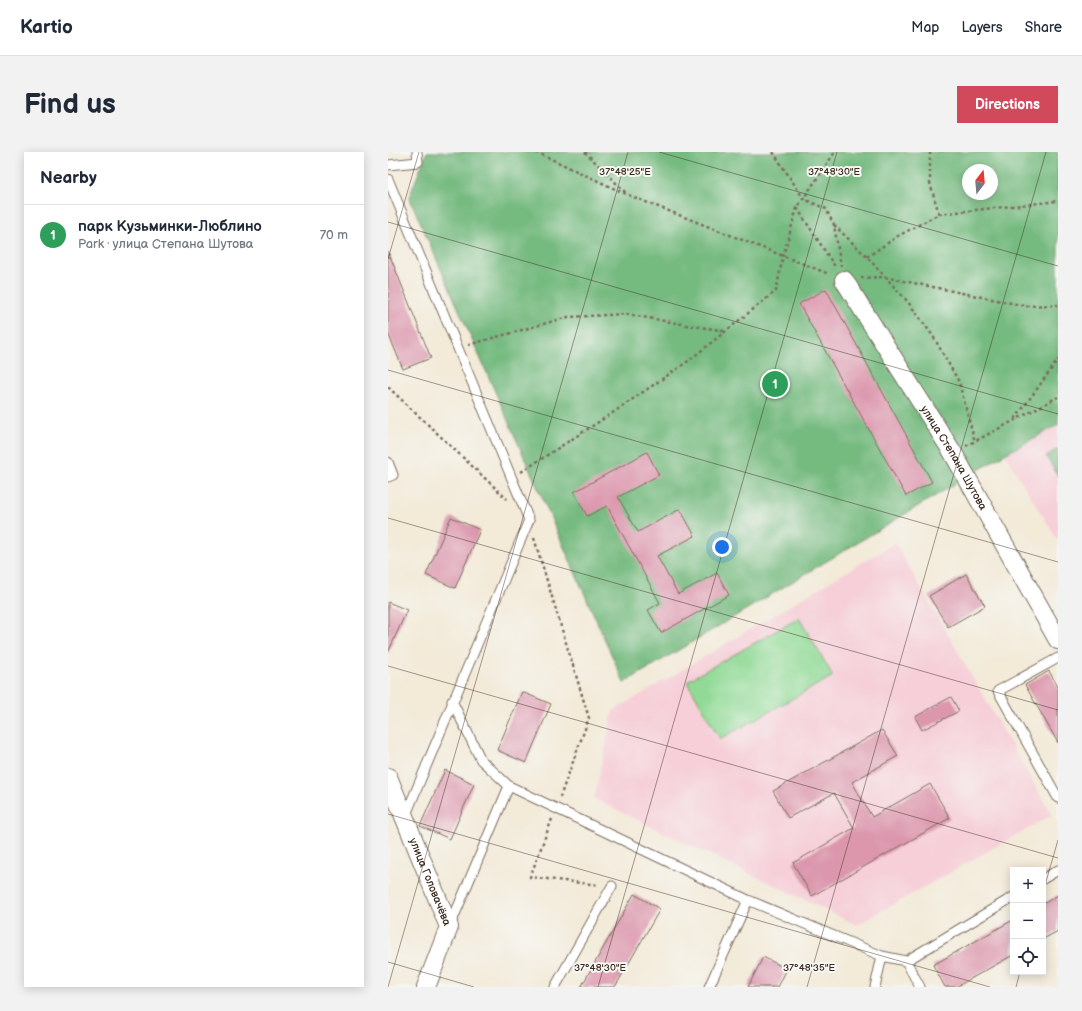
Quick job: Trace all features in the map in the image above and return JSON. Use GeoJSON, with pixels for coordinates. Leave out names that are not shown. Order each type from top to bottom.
{"type":"FeatureCollection","features":[{"type":"Feature","properties":{"kind":"street","name":"улица Степана Шутова"},"geometry":{"type":"LineString","coordinates":[[844,280],[953,453],[1058,640]]}},
{"type":"Feature","properties":{"kind":"street","name":"улица Головачёва"},"geometry":{"type":"LineString","coordinates":[[388,777],[449,927],[426,987]]}},
{"type":"Feature","properties":{"kind":"lane"},"geometry":{"type":"LineString","coordinates":[[388,165],[418,162],[417,152]]}},
{"type":"Feature","properties":{"kind":"lane"},"geometry":{"type":"LineString","coordinates":[[388,179],[529,520],[404,818]]}},
{"type":"Feature","properties":{"kind":"lane"},"geometry":{"type":"LineString","coordinates":[[388,462],[394,475],[388,477]]}},
{"type":"Feature","properties":{"kind":"lane"},"geometry":{"type":"LineString","coordinates":[[1058,658],[998,691],[1058,798]]}},
{"type":"Feature","properties":{"kind":"lane"},"geometry":{"type":"LineString","coordinates":[[452,701],[481,760],[509,786],[748,900],[882,956],[906,961],[1010,899]]}},
{"type":"Feature","properties":{"kind":"lane"},"geometry":{"type":"LineString","coordinates":[[449,927],[509,786]]}},
{"type":"Feature","properties":{"kind":"lane"},"geometry":{"type":"LineString","coordinates":[[1046,877],[1058,870]]}},
{"type":"Feature","properties":{"kind":"lane"},"geometry":{"type":"LineString","coordinates":[[555,987],[612,886]]}},
{"type":"Feature","properties":{"kind":"lane"},"geometry":{"type":"LineString","coordinates":[[709,987],[748,900]]}},
{"type":"Feature","properties":{"kind":"lane"},"geometry":{"type":"LineString","coordinates":[[875,987],[882,956]]}},
{"type":"Feature","properties":{"kind":"lane"},"geometry":{"type":"LineString","coordinates":[[906,961],[920,987]]}},
{"type":"Feature","properties":{"kind":"path"},"geometry":{"type":"LineString","coordinates":[[536,152],[628,195],[844,280]]}},
{"type":"Feature","properties":{"kind":"path"},"geometry":{"type":"LineString","coordinates":[[585,152],[628,195]]}},
{"type":"Feature","properties":{"kind":"path"},"geometry":{"type":"LineString","coordinates":[[773,152],[804,199],[826,209],[834,224],[867,257],[908,302],[933,336],[959,382],[975,442]]}},
{"type":"Feature","properties":{"kind":"path"},"geometry":{"type":"LineString","coordinates":[[511,477],[529,468],[687,362],[776,291],[783,256],[797,208],[835,152]]}},
{"type":"Feature","properties":{"kind":"path"},"geometry":{"type":"LineString","coordinates":[[930,152],[930,183],[939,214]]}},
{"type":"Feature","properties":{"kind":"path"},"geometry":{"type":"LineString","coordinates":[[867,257],[898,236],[939,214],[1058,200]]}},
{"type":"Feature","properties":{"kind":"path"},"geometry":{"type":"LineString","coordinates":[[797,208],[844,280]]}},
{"type":"Feature","properties":{"kind":"path"},"geometry":{"type":"LineString","coordinates":[[834,224],[844,280]]}},
{"type":"Feature","properties":{"kind":"path"},"geometry":{"type":"LineString","coordinates":[[884,276],[1026,306],[1058,305]]}},
{"type":"Feature","properties":{"kind":"path"},"geometry":{"type":"LineString","coordinates":[[458,349],[474,343],[568,317],[626,314],[687,325],[726,330]]}},
{"type":"Feature","properties":{"kind":"path"},"geometry":{"type":"LineString","coordinates":[[1013,421],[1058,360]]}},
{"type":"Feature","properties":{"kind":"path"},"geometry":{"type":"LineString","coordinates":[[388,387],[529,520],[589,718],[530,877],[612,886]]}},
{"type":"Feature","properties":{"kind":"path"},"geometry":{"type":"LineString","coordinates":[[953,453],[1058,398]]}},
{"type":"Feature","properties":{"kind":"shaded area"},"geometry":{"type":"Polygon","coordinates":[[[1058,425],[1058,541],[1005,454],[1058,425]]]}},
{"type":"Feature","properties":{"kind":"shaded area"},"geometry":{"type":"Polygon","coordinates":[[[895,543],[1052,815],[857,925],[594,799],[613,711],[895,543]]]}},
{"type":"Feature","properties":{"kind":"green space"},"geometry":{"type":"Polygon","coordinates":[[[427,152],[1058,152],[1058,425],[1005,454],[624,683],[409,197],[427,152]]]}},
{"type":"Feature","properties":{"kind":"green space"},"geometry":{"type":"Polygon","coordinates":[[[1058,449],[1058,476],[1046,456],[1058,449]]]}},
{"type":"Feature","properties":{"kind":"green space"},"geometry":{"type":"Polygon","coordinates":[[[799,618],[833,676],[720,739],[687,681],[799,618]]]}},
{"type":"Feature","properties":{"kind":"building"},"geometry":{"type":"Polygon","coordinates":[[[388,251],[431,358],[403,369],[388,333],[388,251]]]}},
{"type":"Feature","properties":{"kind":"building"},"geometry":{"type":"Polygon","coordinates":[[[826,289],[932,482],[906,496],[799,304],[826,289]]]}},
{"type":"Feature","properties":{"kind":"building"},"geometry":{"type":"Polygon","coordinates":[[[647,452],[659,475],[618,497],[638,532],[680,509],[695,536],[657,556],[678,594],[717,573],[729,595],[661,633],[648,610],[660,603],[607,506],[587,516],[574,492],[647,452]]]}},
{"type":"Feature","properties":{"kind":"building"},"geometry":{"type":"Polygon","coordinates":[[[451,517],[480,530],[455,588],[426,575],[451,517]]]}},
{"type":"Feature","properties":{"kind":"building"},"geometry":{"type":"Polygon","coordinates":[[[966,574],[985,606],[948,627],[929,596],[966,574]]]}},
{"type":"Feature","properties":{"kind":"building"},"geometry":{"type":"Polygon","coordinates":[[[388,602],[407,610],[388,653],[388,602]]]}},
{"type":"Feature","properties":{"kind":"building"},"geometry":{"type":"Polygon","coordinates":[[[1049,671],[1058,687],[1058,743],[1025,685],[1049,671]]]}},
{"type":"Feature","properties":{"kind":"building"},"geometry":{"type":"Polygon","coordinates":[[[522,692],[551,704],[526,763],[497,750],[522,692]]]}},
{"type":"Feature","properties":{"kind":"building"},"geometry":{"type":"Polygon","coordinates":[[[951,697],[959,711],[922,730],[915,717],[951,697]]]}},
{"type":"Feature","properties":{"kind":"building"},"geometry":{"type":"Polygon","coordinates":[[[882,730],[898,756],[852,782],[872,817],[930,784],[950,818],[812,896],[793,863],[854,828],[834,793],[788,818],[773,791],[882,730]]]}},
{"type":"Feature","properties":{"kind":"building"},"geometry":{"type":"Polygon","coordinates":[[[445,770],[474,784],[450,839],[420,826],[445,770]]]}},
{"type":"Feature","properties":{"kind":"building"},"geometry":{"type":"Polygon","coordinates":[[[634,894],[660,909],[615,987],[581,987],[634,894]]]}},
{"type":"Feature","properties":{"kind":"building"},"geometry":{"type":"Polygon","coordinates":[[[1058,895],[1058,931],[1046,937],[1046,903],[1058,895]]]}},
{"type":"Feature","properties":{"kind":"building"},"geometry":{"type":"Polygon","coordinates":[[[1010,922],[1010,957],[956,987],[945,987],[933,965],[1010,922]]]}},
{"type":"Feature","properties":{"kind":"building"},"geometry":{"type":"Polygon","coordinates":[[[763,957],[787,969],[778,987],[748,987],[763,957]]]}},
{"type":"Feature","properties":{"kind":"place","name":"парк Кузьминки-Люблино"},"geometry":{"type":"Point","coordinates":[775,384]}}]}
